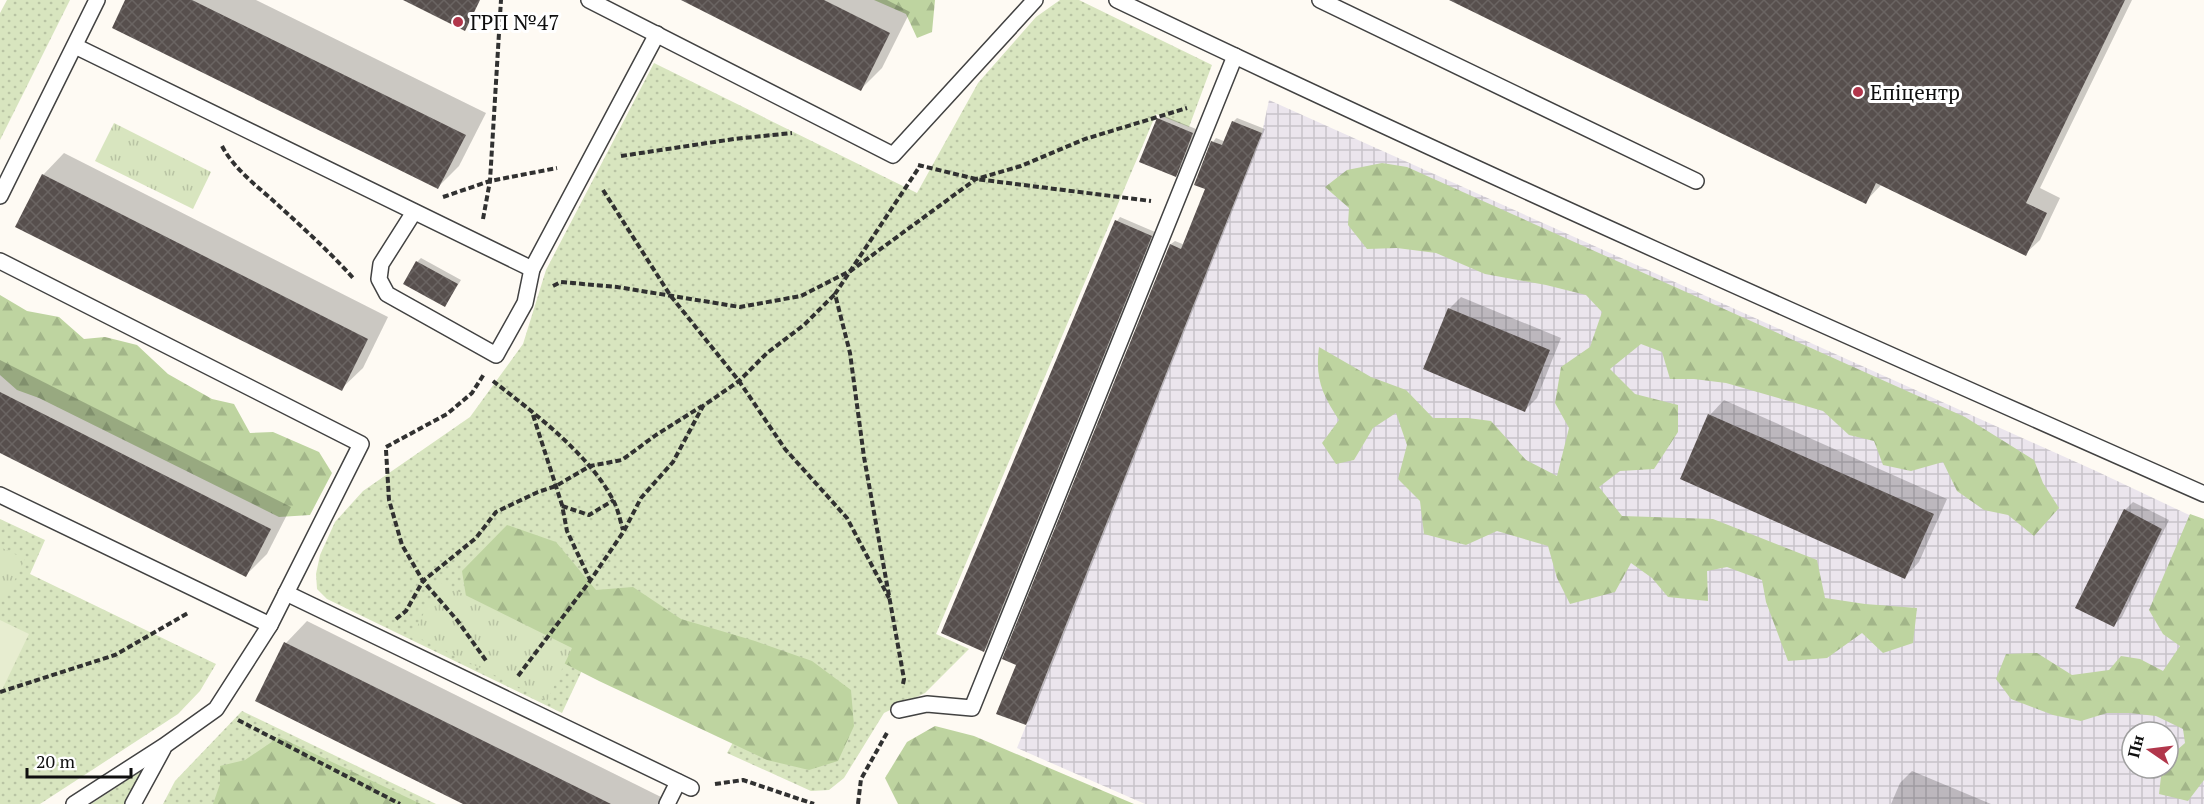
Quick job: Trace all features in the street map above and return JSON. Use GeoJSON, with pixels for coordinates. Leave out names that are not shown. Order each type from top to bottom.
{"type":"FeatureCollection","features":[{"type":"Feature","properties":{"kind":"lane"},"geometry":{"type":"LineString","coordinates":[[0,196],[97,0]]}},
{"type":"Feature","properties":{"kind":"lane"},"geometry":{"type":"LineString","coordinates":[[589,0],[893,155],[1035,0]]}},
{"type":"Feature","properties":{"kind":"lane"},"geometry":{"type":"LineString","coordinates":[[1117,0],[1234,56],[1842,333],[2204,494]]}},
{"type":"Feature","properties":{"kind":"lane"},"geometry":{"type":"LineString","coordinates":[[1320,0],[1696,181]]}},
{"type":"Feature","properties":{"kind":"lane"},"geometry":{"type":"LineString","coordinates":[[414,212],[381,264],[379,279],[387,294],[495,356],[525,303],[532,269],[657,34]]}},
{"type":"Feature","properties":{"kind":"lane"},"geometry":{"type":"LineString","coordinates":[[75,46],[532,269]]}},
{"type":"Feature","properties":{"kind":"lane"},"geometry":{"type":"LineString","coordinates":[[898,710],[927,704],[972,708],[1234,56]]}},
{"type":"Feature","properties":{"kind":"lane"},"geometry":{"type":"LineString","coordinates":[[0,261],[361,444],[270,625],[216,709],[164,746],[74,804]]}},
{"type":"Feature","properties":{"kind":"lane"},"geometry":{"type":"LineString","coordinates":[[0,495],[270,625]]}},
{"type":"Feature","properties":{"kind":"lane"},"geometry":{"type":"LineString","coordinates":[[286,593],[685,785],[667,804]]}},
{"type":"Feature","properties":{"kind":"lane"},"geometry":{"type":"LineString","coordinates":[[133,804],[164,746]]}},
{"type":"Feature","properties":{"kind":"path"},"geometry":{"type":"LineString","coordinates":[[479,244],[490,181],[501,0]]}},
{"type":"Feature","properties":{"kind":"path"},"geometry":{"type":"LineString","coordinates":[[525,303],[561,282],[670,295],[740,308],[801,296],[852,270],[976,179],[1021,166],[1085,139],[1218,99]]}},
{"type":"Feature","properties":{"kind":"path"},"geometry":{"type":"LineString","coordinates":[[893,155],[920,166],[976,179],[1175,204]]}},
{"type":"Feature","properties":{"kind":"path"},"geometry":{"type":"LineString","coordinates":[[375,636],[406,611],[423,581],[476,538],[496,512],[556,486],[590,466],[622,460],[739,381],[766,353],[804,325],[835,294],[925,157]]}},
{"type":"Feature","properties":{"kind":"path"},"geometry":{"type":"LineString","coordinates":[[588,165],[670,295],[739,381],[785,448],[847,518],[892,602]]}},
{"type":"Feature","properties":{"kind":"path"},"geometry":{"type":"LineString","coordinates":[[835,294],[850,353],[864,457],[892,602],[904,679],[898,710],[861,779],[858,804]]}},
{"type":"Feature","properties":{"kind":"path"},"geometry":{"type":"LineString","coordinates":[[361,444],[386,447],[447,414],[472,393],[495,356]]}},
{"type":"Feature","properties":{"kind":"path"},"geometry":{"type":"LineString","coordinates":[[386,447],[389,500],[402,545],[423,581],[484,656],[502,697],[590,581],[624,531],[641,498],[673,462],[703,406]]}},
{"type":"Feature","properties":{"kind":"path"},"geometry":{"type":"LineString","coordinates":[[532,412],[562,505],[567,531],[590,581]]}},
{"type":"Feature","properties":{"kind":"path"},"geometry":{"type":"LineString","coordinates":[[562,505],[589,515],[614,500]]}},
{"type":"Feature","properties":{"kind":"path"},"geometry":{"type":"LineString","coordinates":[[0,692],[115,655],[214,598]]}},
{"type":"Feature","properties":{"kind":"path"},"geometry":{"type":"LineString","coordinates":[[216,709],[400,804]]}},
{"type":"Feature","properties":{"kind":"path"},"geometry":{"type":"LineString","coordinates":[[685,785],[743,780],[814,804]]}},
{"type":"Feature","properties":{"kind":"shaded area"},"geometry":{"type":"Polygon","coordinates":[[[1269,100],[2096,471],[2204,522],[2204,804],[1145,804],[1017,748],[1262,133],[1269,100]]]}},
{"type":"Feature","properties":{"kind":"green space"},"geometry":{"type":"Polygon","coordinates":[[[7,0],[70,0],[0,140],[0,13],[7,0]]]}},
{"type":"Feature","properties":{"kind":"green space"},"geometry":{"type":"Polygon","coordinates":[[[874,0],[935,0],[932,32],[917,38],[906,14],[874,0]]]}},
{"type":"Feature","properties":{"kind":"green space"},"geometry":{"type":"Polygon","coordinates":[[[1060,0],[1079,0],[1212,65],[1189,127],[1156,114],[936,634],[969,649],[925,693],[884,713],[844,778],[829,790],[811,791],[727,753],[736,737],[585,664],[562,713],[327,599],[317,589],[316,574],[320,555],[335,522],[363,491],[470,417],[523,344],[546,270],[654,63],[917,193],[978,83],[1036,17],[1060,0]]]}},
{"type":"Feature","properties":{"kind":"green space"},"geometry":{"type":"Polygon","coordinates":[[[114,123],[211,172],[193,209],[95,161],[114,123]]]}},
{"type":"Feature","properties":{"kind":"green space"},"geometry":{"type":"Polygon","coordinates":[[[1382,163],[1407,167],[1965,417],[2034,460],[2043,483],[2059,508],[2034,536],[2008,515],[1984,510],[1957,491],[1943,462],[1911,471],[1883,465],[1874,441],[1849,435],[1823,411],[1726,383],[1670,379],[1662,352],[1641,344],[1610,369],[1635,394],[1678,405],[1678,432],[1654,469],[1620,471],[1599,487],[1622,516],[1713,519],[1817,560],[1825,598],[1917,608],[1913,643],[1883,653],[1862,633],[1827,658],[1788,661],[1766,602],[1762,580],[1727,567],[1707,571],[1708,601],[1668,597],[1652,578],[1631,563],[1615,592],[1570,604],[1557,578],[1548,546],[1497,531],[1466,545],[1424,534],[1420,501],[1398,479],[1407,445],[1396,413],[1373,428],[1354,460],[1336,464],[1322,443],[1339,420],[1321,386],[1318,368],[1319,347],[1371,377],[1406,390],[1433,418],[1468,418],[1491,421],[1526,460],[1557,476],[1569,428],[1555,403],[1561,367],[1590,347],[1602,312],[1586,295],[1485,274],[1436,253],[1397,248],[1367,249],[1348,225],[1349,208],[1325,187],[1347,170],[1382,163]]]}},
{"type":"Feature","properties":{"kind":"green space"},"geometry":{"type":"Polygon","coordinates":[[[0,295],[27,311],[59,317],[84,339],[105,337],[137,345],[168,374],[212,399],[234,404],[250,433],[273,432],[319,452],[332,473],[310,515],[279,517],[39,398],[17,390],[0,375],[0,295]]]}},
{"type":"Feature","properties":{"kind":"green space"},"geometry":{"type":"Polygon","coordinates":[[[2190,514],[2204,519],[2204,780],[2188,801],[2159,794],[2161,780],[2180,780],[2180,747],[2185,743],[2180,720],[2164,720],[2156,716],[2130,713],[2107,713],[2081,721],[2053,715],[2011,699],[1996,679],[2006,654],[2037,653],[2072,675],[2109,670],[2121,656],[2140,659],[2163,671],[2180,646],[2163,634],[2149,610],[2190,514]]]}},
{"type":"Feature","properties":{"kind":"green space"},"geometry":{"type":"Polygon","coordinates":[[[0,519],[45,540],[30,574],[216,664],[200,691],[178,714],[40,804],[0,804],[0,519]]]}},
{"type":"Feature","properties":{"kind":"green space"},"geometry":{"type":"Polygon","coordinates":[[[507,525],[556,542],[596,590],[633,587],[681,619],[812,661],[851,690],[854,726],[838,761],[809,770],[767,760],[599,681],[469,615],[462,571],[507,525]]]}},
{"type":"Feature","properties":{"kind":"green space"},"geometry":{"type":"Polygon","coordinates":[[[0,547],[25,559],[5,600],[0,598],[0,547]]]}},
{"type":"Feature","properties":{"kind":"green space"},"geometry":{"type":"Polygon","coordinates":[[[439,582],[572,648],[547,701],[413,635],[439,582]]]}},
{"type":"Feature","properties":{"kind":"green space"},"geometry":{"type":"Polygon","coordinates":[[[0,620],[29,634],[0,694],[0,620]]]}},
{"type":"Feature","properties":{"kind":"green space"},"geometry":{"type":"Polygon","coordinates":[[[242,711],[436,804],[163,804],[175,781],[242,711]]]}},
{"type":"Feature","properties":{"kind":"green space"},"geometry":{"type":"Polygon","coordinates":[[[935,726],[974,736],[1134,804],[898,804],[885,778],[907,742],[935,726]]]}},
{"type":"Feature","properties":{"kind":"green space"},"geometry":{"type":"Polygon","coordinates":[[[279,737],[421,804],[213,804],[220,784],[220,766],[245,760],[279,737]]]}},
{"type":"Feature","properties":{"kind":"green space"},"geometry":{"type":"Polygon","coordinates":[[[144,769],[125,804],[91,804],[144,769]]]}},
{"type":"Feature","properties":{"kind":"building"},"geometry":{"type":"Polygon","coordinates":[[[125,0],[192,0],[466,135],[438,189],[112,28],[125,0]]]}},
{"type":"Feature","properties":{"kind":"building","name":"ГРП №47"},"geometry":{"type":"Polygon","coordinates":[[[403,0],[480,0],[465,31],[403,0]]]}},
{"type":"Feature","properties":{"kind":"building"},"geometry":{"type":"Polygon","coordinates":[[[681,0],[824,0],[890,33],[861,91],[681,0]]]}},
{"type":"Feature","properties":{"kind":"building","name":"Епіцентр"},"geometry":{"type":"Polygon","coordinates":[[[1449,0],[2125,0],[2026,203],[2047,213],[2026,256],[1876,183],[1866,204],[1449,0]]]}},
{"type":"Feature","properties":{"kind":"building"},"geometry":{"type":"Polygon","coordinates":[[[1157,118],[1193,133],[1176,177],[1139,162],[1157,118]]]}},
{"type":"Feature","properties":{"kind":"building"},"geometry":{"type":"Polygon","coordinates":[[[1232,121],[1262,133],[1026,725],[996,714],[1016,665],[1002,659],[1170,244],[1181,249],[1205,189],[1194,185],[1211,141],[1222,145],[1232,121]]]}},
{"type":"Feature","properties":{"kind":"building"},"geometry":{"type":"Polygon","coordinates":[[[42,174],[368,339],[342,391],[15,227],[42,174]]]}},
{"type":"Feature","properties":{"kind":"building"},"geometry":{"type":"Polygon","coordinates":[[[1115,220],[1152,236],[984,652],[941,633],[1115,220]]]}},
{"type":"Feature","properties":{"kind":"building"},"geometry":{"type":"Polygon","coordinates":[[[416,261],[458,284],[445,307],[403,284],[416,261]]]}},
{"type":"Feature","properties":{"kind":"building"},"geometry":{"type":"Polygon","coordinates":[[[1448,308],[1550,350],[1525,412],[1423,369],[1448,308]]]}},
{"type":"Feature","properties":{"kind":"building"},"geometry":{"type":"Polygon","coordinates":[[[0,392],[271,529],[246,577],[0,453],[0,392]]]}},
{"type":"Feature","properties":{"kind":"building"},"geometry":{"type":"Polygon","coordinates":[[[1708,414],[1934,514],[1905,579],[1680,479],[1708,414]]]}},
{"type":"Feature","properties":{"kind":"building"},"geometry":{"type":"Polygon","coordinates":[[[2124,509],[2162,529],[2114,627],[2075,608],[2124,509]]]}},
{"type":"Feature","properties":{"kind":"building"},"geometry":{"type":"Polygon","coordinates":[[[284,642],[611,804],[463,804],[255,701],[284,642]]]}},
{"type":"Feature","properties":{"kind":"place","name":"ГРП №47"},"geometry":{"type":"Point","coordinates":[458,22]}},
{"type":"Feature","properties":{"kind":"place","name":"Епіцентр"},"geometry":{"type":"Point","coordinates":[1858,92]}}]}
